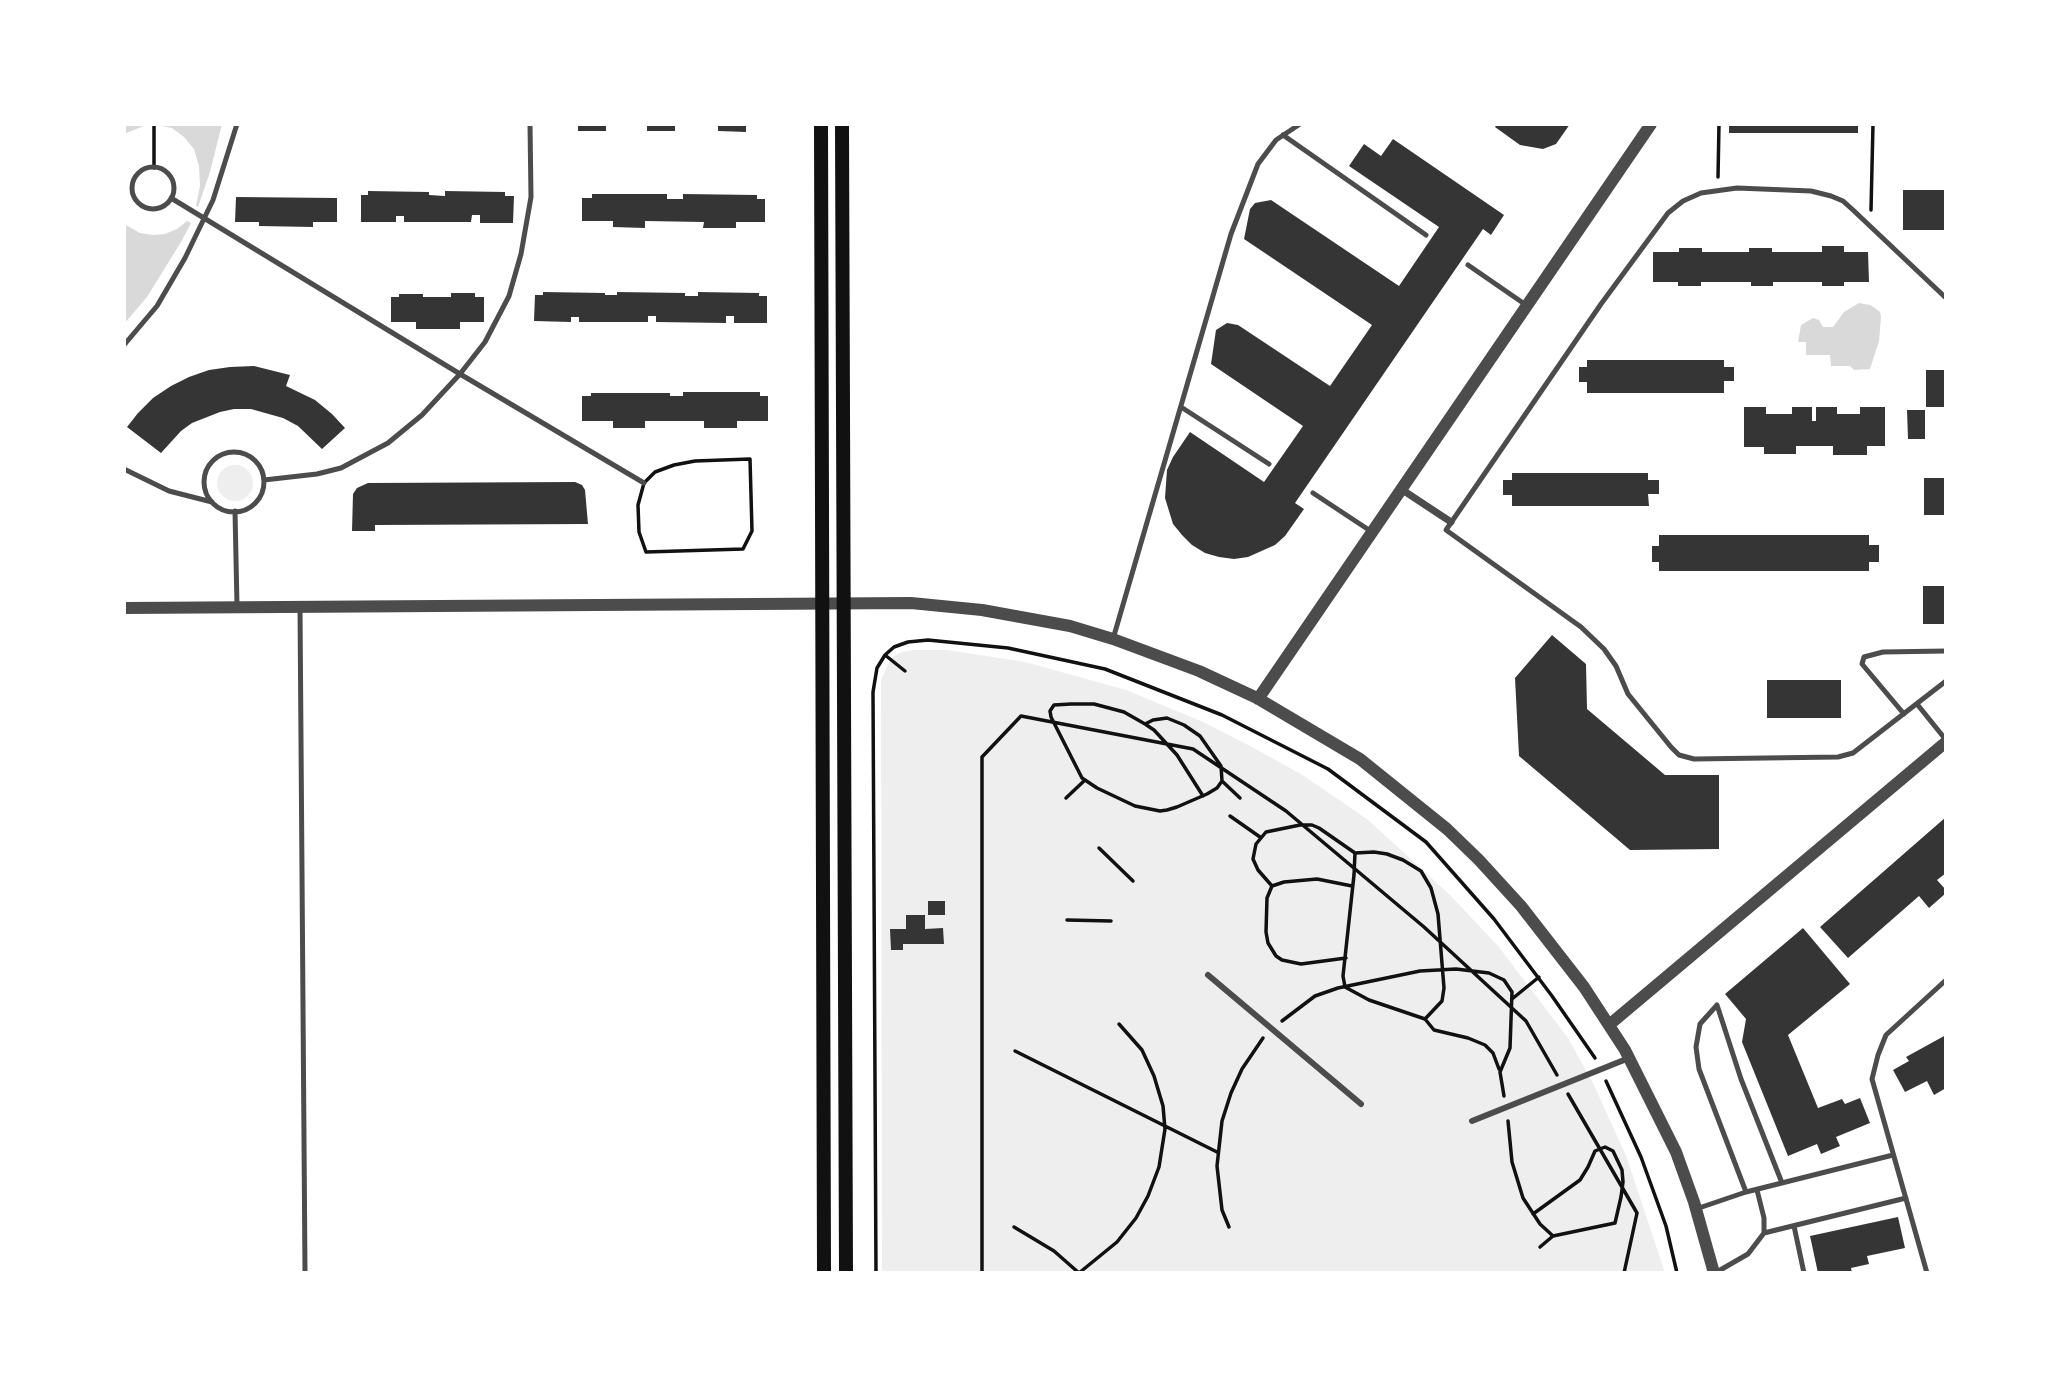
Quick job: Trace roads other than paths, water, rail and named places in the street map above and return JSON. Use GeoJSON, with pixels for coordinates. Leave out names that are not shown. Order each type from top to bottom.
{"type":"FeatureCollection","features":[{"type":"Feature","properties":{"kind":"main road"},"geometry":{"type":"LineString","coordinates":[[821,124],[824,1273]]}},
{"type":"Feature","properties":{"kind":"main road"},"geometry":{"type":"LineString","coordinates":[[842,124],[846,1273]]}},
{"type":"Feature","properties":{"kind":"street"},"geometry":{"type":"LineString","coordinates":[[1258,699],[1651,124]]}},
{"type":"Feature","properties":{"kind":"street"},"geometry":{"type":"LineString","coordinates":[[1401,489],[1451,522]]}},
{"type":"Feature","properties":{"kind":"street"},"geometry":{"type":"LineString","coordinates":[[124,608],[911,603],[982,610],[1069,626],[1114,639],[1199,670],[1258,699],[1360,759],[1447,829],[1521,906],[1584,987],[1629,1058],[1676,1152],[1715,1273]]}},
{"type":"Feature","properties":{"kind":"street"},"geometry":{"type":"LineString","coordinates":[[1609,1025],[1946,741]]}},
{"type":"Feature","properties":{"kind":"street"},"geometry":{"type":"LineString","coordinates":[[1208,975],[1361,1104]]}},
{"type":"Feature","properties":{"kind":"street"},"geometry":{"type":"LineString","coordinates":[[1472,1121],[1629,1058]]}},
{"type":"Feature","properties":{"kind":"lane"},"geometry":{"type":"LineString","coordinates":[[124,345],[157,306],[206,218],[237,124]]}},
{"type":"Feature","properties":{"kind":"lane"},"geometry":{"type":"LineString","coordinates":[[264,480],[317,474],[341,468],[388,443],[422,415],[485,342],[509,296],[515,275],[531,197],[530,124]]}},
{"type":"Feature","properties":{"kind":"lane"},"geometry":{"type":"LineString","coordinates":[[1114,639],[1231,234],[1258,164],[1276,140],[1300,124]]}},
{"type":"Feature","properties":{"kind":"lane"},"geometry":{"type":"LineString","coordinates":[[1283,135],[1426,235]]}},
{"type":"Feature","properties":{"kind":"lane"},"geometry":{"type":"LineString","coordinates":[[154,167],[166,172],[171,177],[174,190],[171,198],[166,205],[150,208],[142,205],[133,192],[136,176],[143,170],[154,167]]}},
{"type":"Feature","properties":{"kind":"lane"},"geometry":{"type":"LineString","coordinates":[[1946,298],[1843,201],[1811,191],[1737,188],[1701,193],[1683,201],[1668,213],[1601,304],[1446,530],[1581,627],[1604,649],[1616,666],[1628,694],[1679,755],[1694,758],[1838,757],[1853,753],[1946,681]]}},
{"type":"Feature","properties":{"kind":"lane"},"geometry":{"type":"LineString","coordinates":[[171,198],[644,483]]}},
{"type":"Feature","properties":{"kind":"lane"},"geometry":{"type":"LineString","coordinates":[[1468,265],[1527,306]]}},
{"type":"Feature","properties":{"kind":"lane"},"geometry":{"type":"LineString","coordinates":[[1181,407],[1269,464]]}},
{"type":"Feature","properties":{"kind":"lane"},"geometry":{"type":"LineString","coordinates":[[230,452],[248,455],[261,468],[264,480],[262,493],[257,502],[249,508],[235,512],[219,508],[212,502],[206,493],[205,474],[222,454],[230,452]]}},
{"type":"Feature","properties":{"kind":"lane"},"geometry":{"type":"LineString","coordinates":[[124,469],[169,491],[212,502]]}},
{"type":"Feature","properties":{"kind":"lane"},"geometry":{"type":"LineString","coordinates":[[1313,493],[1372,532]]}},
{"type":"Feature","properties":{"kind":"lane"},"geometry":{"type":"LineString","coordinates":[[235,512],[237,607]]}},
{"type":"Feature","properties":{"kind":"lane"},"geometry":{"type":"LineString","coordinates":[[300,607],[305,1273]]}},
{"type":"Feature","properties":{"kind":"lane"},"geometry":{"type":"LineString","coordinates":[[1904,714],[1862,664],[1864,657],[1883,652],[1946,651]]}},
{"type":"Feature","properties":{"kind":"lane"},"geometry":{"type":"LineString","coordinates":[[1917,704],[1946,741]]}},
{"type":"Feature","properties":{"kind":"lane"},"geometry":{"type":"LineString","coordinates":[[1927,1273],[1872,1079],[1886,1035],[1946,980]]}},
{"type":"Feature","properties":{"kind":"lane"},"geometry":{"type":"LineString","coordinates":[[1746,1192],[1699,1069],[1696,1046],[1700,1024],[1717,1005],[1741,1079],[1782,1183]]}},
{"type":"Feature","properties":{"kind":"lane"},"geometry":{"type":"LineString","coordinates":[[1696,1209],[1746,1192],[1893,1154]]}},
{"type":"Feature","properties":{"kind":"lane"},"geometry":{"type":"LineString","coordinates":[[1715,1273],[1748,1254],[1764,1233],[1764,1218],[1757,1189]]}},
{"type":"Feature","properties":{"kind":"lane"},"geometry":{"type":"LineString","coordinates":[[1764,1233],[1906,1198]]}},
{"type":"Feature","properties":{"kind":"lane"},"geometry":{"type":"LineString","coordinates":[[1794,1226],[1804,1273]]}}]}
